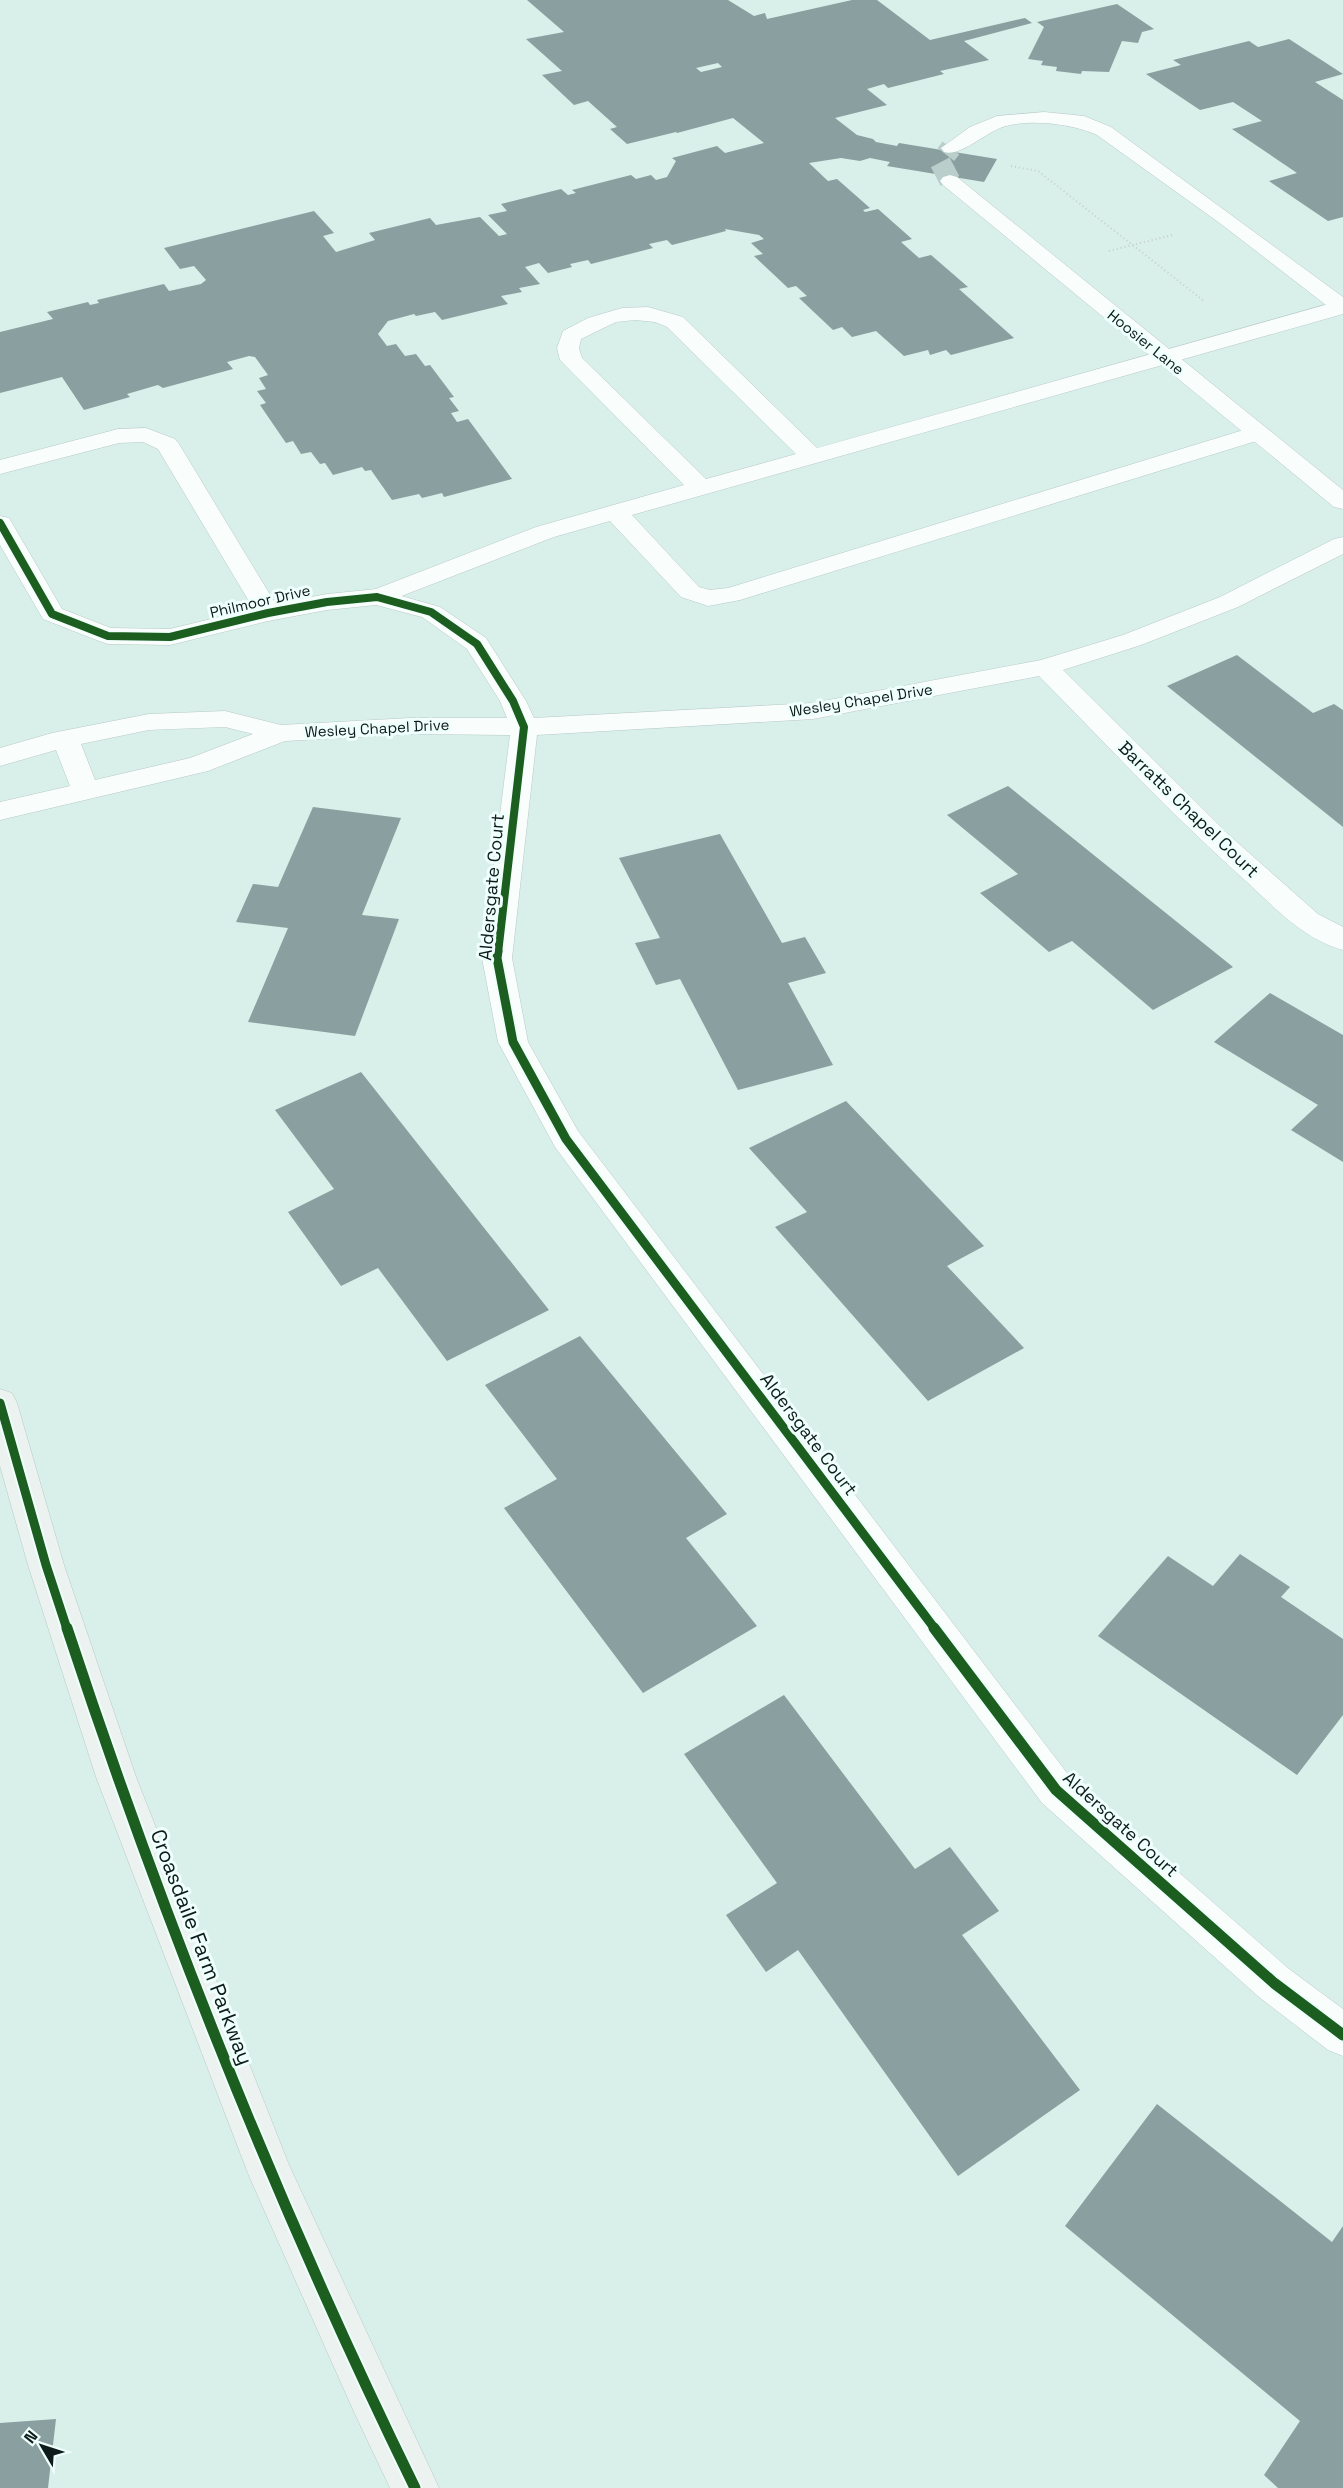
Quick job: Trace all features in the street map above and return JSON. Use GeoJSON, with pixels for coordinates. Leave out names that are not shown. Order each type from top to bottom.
{"type":"FeatureCollection","features":[{"type":"Feature","properties":{"kind":"street"},"geometry":{"type":"LineString","coordinates":[[951,148],[977,131],[1004,120],[1044,118],[1084,122],[1104,131],[1228,220],[1343,307]]}},
{"type":"Feature","properties":{"kind":"street","name":"Hoosier Lane"},"geometry":{"type":"LineString","coordinates":[[950,181],[1343,502]]}},
{"type":"Feature","properties":{"kind":"street"},"geometry":{"type":"LineString","coordinates":[[377,597],[545,532],[1343,307]]}},
{"type":"Feature","properties":{"kind":"street"},"geometry":{"type":"LineString","coordinates":[[701,488],[571,360],[568,348],[571,336],[590,323],[613,315],[636,312],[660,315],[675,322],[813,457]]}},
{"type":"Feature","properties":{"kind":"street"},"geometry":{"type":"LineString","coordinates":[[615,512],[690,592],[708,598],[731,595],[1258,433]]}},
{"type":"Feature","properties":{"kind":"street"},"geometry":{"type":"LineString","coordinates":[[0,467],[118,436],[146,435],[167,444],[268,613]]}},
{"type":"Feature","properties":{"kind":"street","name":"Philmoor Drive"},"geometry":{"type":"LineString","coordinates":[[0,523],[52,614],[108,636],[170,637],[268,613],[327,602],[377,597],[431,612],[477,644],[513,701],[524,727]]}},
{"type":"Feature","properties":{"kind":"street","name":"Wesley Chapel Drive"},"geometry":{"type":"LineString","coordinates":[[0,757],[149,722],[225,719],[281,733],[421,725],[524,727],[813,711],[1045,667],[1132,640],[1229,602],[1343,544]]}},
{"type":"Feature","properties":{"kind":"street","name":"Barratts Chapel Court"},"geometry":{"type":"LineString","coordinates":[[1045,667],[1220,842],[1308,921],[1343,940]]}},
{"type":"Feature","properties":{"kind":"street","name":"Aldersgate Court"},"geometry":{"type":"LineString","coordinates":[[524,727],[497,958],[513,1042],[566,1139],[1056,1790],[1274,1983],[1343,2035]]}},
{"type":"Feature","properties":{"kind":"street","name":"Wesley Chapel Drive"},"geometry":{"type":"LineString","coordinates":[[0,811],[198,765],[281,733]]}},
{"type":"Feature","properties":{"kind":"street"},"geometry":{"type":"LineString","coordinates":[[66,740],[86,791]]}},
{"type":"Feature","properties":{"kind":"street","name":"Croasdaile Farm Parkway"},"geometry":{"type":"LineString","coordinates":[[0,1403],[46,1565],[116,1777],[271,2176],[370,2396],[415,2488]]}},
{"type":"Feature","properties":{"kind":"path"},"geometry":{"type":"LineString","coordinates":[[1006,165],[1038,171],[1211,306]]}},
{"type":"Feature","properties":{"kind":"path"},"geometry":{"type":"LineString","coordinates":[[1053,266],[1228,220]]}},
{"type":"Feature","properties":{"kind":"building"},"geometry":{"type":"Polygon","coordinates":[[[527,0],[728,0],[754,16],[765,13],[767,19],[852,0],[877,0],[930,40],[1025,18],[1032,23],[964,41],[989,60],[940,71],[944,74],[888,88],[884,84],[867,89],[887,105],[835,118],[857,135],[876,142],[897,146],[899,143],[997,159],[984,182],[887,166],[890,162],[870,158],[860,161],[841,158],[809,163],[828,181],[837,179],[870,208],[863,210],[865,212],[878,209],[912,239],[901,242],[919,258],[931,255],[968,287],[959,289],[1014,338],[951,355],[946,350],[930,355],[928,350],[904,356],[876,331],[852,337],[842,327],[833,330],[799,298],[807,296],[796,286],[788,288],[754,256],[763,254],[751,243],[764,239],[759,235],[725,229],[726,231],[672,245],[667,240],[649,244],[653,248],[591,264],[588,260],[570,264],[572,267],[548,273],[539,263],[525,267],[540,284],[519,288],[522,292],[501,296],[508,304],[442,320],[435,312],[416,316],[414,314],[388,321],[378,334],[387,346],[396,344],[405,356],[416,354],[425,366],[430,365],[454,397],[449,398],[459,411],[451,413],[457,422],[468,419],[512,479],[444,497],[442,493],[422,498],[419,494],[392,500],[371,470],[365,471],[362,467],[333,475],[325,463],[320,464],[311,452],[301,454],[293,441],[286,443],[260,405],[266,403],[257,391],[266,389],[259,378],[268,375],[255,357],[249,356],[227,362],[233,369],[163,388],[158,385],[127,394],[130,397],[84,410],[62,377],[0,393],[0,332],[53,319],[47,312],[88,302],[90,305],[99,303],[97,300],[164,284],[169,291],[201,284],[206,280],[194,266],[180,269],[164,248],[314,211],[334,233],[323,236],[336,252],[375,240],[369,233],[430,218],[436,225],[480,217],[499,236],[507,234],[488,215],[507,211],[501,204],[561,189],[568,195],[576,193],[572,190],[631,175],[636,179],[651,175],[656,180],[667,177],[676,161],[672,158],[717,146],[725,153],[764,143],[733,118],[627,144],[610,129],[617,127],[588,101],[574,105],[542,75],[562,71],[526,39],[564,32],[527,0]],[[718,63],[696,68],[701,72],[722,67],[718,63]]]}},
{"type":"Feature","properties":{"kind":"building"},"geometry":{"type":"Polygon","coordinates":[[[1117,4],[1154,29],[1142,32],[1138,43],[1122,41],[1109,72],[1082,71],[1081,74],[1056,71],[1057,67],[1041,65],[1043,61],[1028,59],[1044,27],[1037,22],[1117,4]]]}},
{"type":"Feature","properties":{"kind":"building"},"geometry":{"type":"Polygon","coordinates":[[[1289,39],[1343,74],[1315,82],[1343,100],[1343,217],[1328,221],[1269,181],[1297,173],[1232,129],[1262,121],[1233,102],[1200,110],[1146,74],[1181,65],[1173,60],[1249,41],[1258,47],[1289,39]]]}},
{"type":"Feature","properties":{"kind":"building"},"geometry":{"type":"Polygon","coordinates":[[[1237,655],[1313,713],[1334,704],[1343,710],[1343,827],[1167,686],[1237,655]]]}},
{"type":"Feature","properties":{"kind":"building"},"geometry":{"type":"Polygon","coordinates":[[[1008,786],[1233,967],[1153,1010],[1072,941],[1049,952],[980,893],[1018,874],[947,815],[1008,786]]]}},
{"type":"Feature","properties":{"kind":"building"},"geometry":{"type":"Polygon","coordinates":[[[313,807],[401,818],[362,915],[399,919],[355,1036],[248,1022],[288,928],[236,922],[253,884],[278,887],[313,807]]]}},
{"type":"Feature","properties":{"kind":"building"},"geometry":{"type":"Polygon","coordinates":[[[720,834],[782,943],[805,937],[826,973],[788,983],[833,1065],[738,1090],[680,979],[656,985],[635,943],[660,938],[619,858],[720,834]]]}},
{"type":"Feature","properties":{"kind":"building"},"geometry":{"type":"Polygon","coordinates":[[[1270,993],[1343,1035],[1343,1162],[1291,1130],[1318,1105],[1214,1042],[1270,993]]]}},
{"type":"Feature","properties":{"kind":"building"},"geometry":{"type":"Polygon","coordinates":[[[361,1072],[549,1310],[447,1361],[378,1268],[341,1286],[288,1212],[334,1189],[275,1110],[361,1072]]]}},
{"type":"Feature","properties":{"kind":"building"},"geometry":{"type":"Polygon","coordinates":[[[846,1101],[984,1246],[947,1266],[1024,1348],[928,1401],[775,1227],[807,1212],[749,1148],[846,1101]]]}},
{"type":"Feature","properties":{"kind":"building"},"geometry":{"type":"Polygon","coordinates":[[[580,1336],[727,1514],[686,1538],[757,1626],[643,1693],[504,1508],[557,1479],[485,1385],[580,1336]]]}},
{"type":"Feature","properties":{"kind":"building"},"geometry":{"type":"Polygon","coordinates":[[[1240,1554],[1290,1587],[1281,1597],[1343,1639],[1343,1715],[1297,1775],[1098,1636],[1168,1556],[1213,1586],[1240,1554]]]}},
{"type":"Feature","properties":{"kind":"building"},"geometry":{"type":"Polygon","coordinates":[[[784,1695],[915,1869],[950,1847],[999,1911],[962,1935],[1080,2090],[958,2176],[798,1950],[766,1972],[726,1915],[777,1883],[684,1754],[784,1695]]]}},
{"type":"Feature","properties":{"kind":"building"},"geometry":{"type":"Polygon","coordinates":[[[1157,2104],[1332,2242],[1343,2226],[1343,2488],[1278,2488],[1264,2475],[1300,2421],[1065,2226],[1157,2104]]]}},
{"type":"Feature","properties":{"kind":"building"},"geometry":{"type":"Polygon","coordinates":[[[56,2419],[48,2488],[0,2488],[0,2423],[56,2419]]]}},
{"type":"Feature","properties":{"kind":"tunnel"},"geometry":{"type":"LineString","coordinates":[[950,181],[940,162],[951,148]]}},
{"type":"Feature","properties":{"kind":"cycle path"},"geometry":{"type":"LineString","coordinates":[[0,523],[52,614],[108,636],[170,637],[268,613],[327,602],[377,597],[431,612],[477,644],[513,701],[524,727],[497,958],[513,1042],[566,1139],[1056,1790],[1274,1983],[1343,2035]]}},
{"type":"Feature","properties":{"kind":"cycle path"},"geometry":{"type":"LineString","coordinates":[[0,1403],[46,1565],[116,1777],[271,2176],[370,2396],[415,2488]]}}]}
